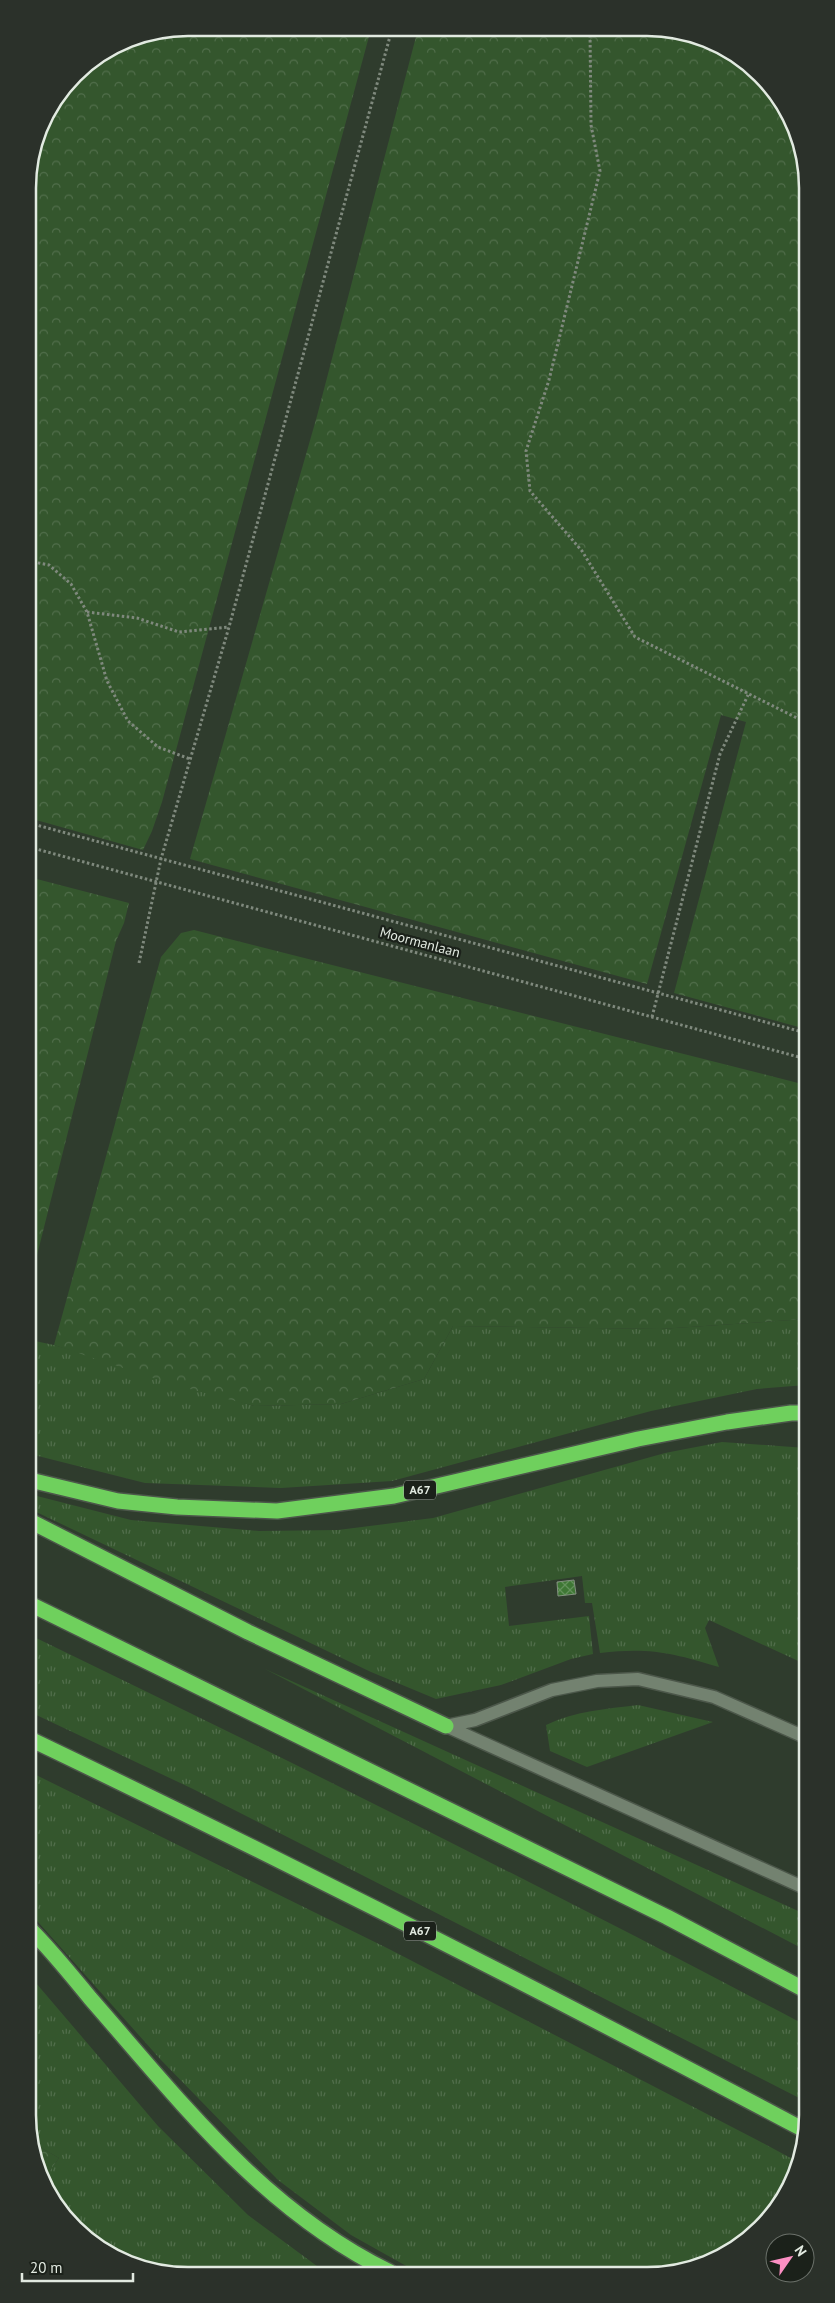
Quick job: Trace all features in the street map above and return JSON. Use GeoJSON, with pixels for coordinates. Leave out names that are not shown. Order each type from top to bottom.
{"type":"FeatureCollection","features":[{"type":"Feature","properties":{"kind":"highway","name":"A67"},"geometry":{"type":"LineString","coordinates":[[36,1482],[118,1501],[177,1507],[277,1511],[394,1496],[638,1439],[727,1422],[798,1413]]}},
{"type":"Feature","properties":{"kind":"highway"},"geometry":{"type":"LineString","coordinates":[[36,1524],[248,1632],[446,1726]]}},
{"type":"Feature","properties":{"kind":"highway"},"geometry":{"type":"LineString","coordinates":[[36,1607],[667,1917],[798,1986]]}},
{"type":"Feature","properties":{"kind":"highway","name":"A67"},"geometry":{"type":"LineString","coordinates":[[36,1742],[189,1815],[597,2020],[798,2127]]}},
{"type":"Feature","properties":{"kind":"highway"},"geometry":{"type":"LineString","coordinates":[[36,1936],[181,2102],[258,2184],[324,2234],[358,2257],[379,2267]]}},
{"type":"Feature","properties":{"kind":"lane"},"geometry":{"type":"LineString","coordinates":[[446,1726],[475,1720],[552,1690],[597,1681],[638,1679],[714,1697],[798,1734]]}},
{"type":"Feature","properties":{"kind":"lane"},"geometry":{"type":"LineString","coordinates":[[446,1726],[798,1884]]}},
{"type":"Feature","properties":{"kind":"path"},"geometry":{"type":"LineString","coordinates":[[139,963],[161,859],[228,627],[390,36]]}},
{"type":"Feature","properties":{"kind":"path"},"geometry":{"type":"LineString","coordinates":[[590,36],[591,125],[600,171],[549,380],[526,450],[530,491],[582,551],[635,637],[799,719]]}},
{"type":"Feature","properties":{"kind":"path"},"geometry":{"type":"LineString","coordinates":[[37,563],[48,565],[71,584],[87,612],[107,681],[128,721],[158,747],[190,759]]}},
{"type":"Feature","properties":{"kind":"path"},"geometry":{"type":"LineString","coordinates":[[87,612],[137,618],[179,632],[228,627]]}},
{"type":"Feature","properties":{"kind":"path"},"geometry":{"type":"LineString","coordinates":[[652,1017],[720,754],[748,695]]}},
{"type":"Feature","properties":{"kind":"path","name":"Moormanlaan"},"geometry":{"type":"LineString","coordinates":[[37,825],[799,1031]]}},
{"type":"Feature","properties":{"kind":"path","name":"Moormanlaan"},"geometry":{"type":"LineString","coordinates":[[37,849],[799,1056]]}},
{"type":"Feature","properties":{"kind":"green space"},"geometry":{"type":"Polygon","coordinates":[[[189,36],[369,36],[162,802],[143,850],[37,820],[37,179],[41,149],[52,121],[74,88],[104,62],[140,44],[149,41],[189,36]]]}},
{"type":"Feature","properties":{"kind":"green space"},"geometry":{"type":"Polygon","coordinates":[[[416,36],[646,36],[676,39],[695,44],[731,62],[747,74],[767,96],[783,121],[791,140],[796,159],[799,189],[799,1027],[674,993],[746,722],[721,715],[647,984],[190,859],[317,416],[416,36]]]}},
{"type":"Feature","properties":{"kind":"green space"},"geometry":{"type":"Polygon","coordinates":[[[37,879],[129,903],[124,923],[116,941],[36,1257],[37,879]]]}},
{"type":"Feature","properties":{"kind":"green space"},"geometry":{"type":"Polygon","coordinates":[[[194,930],[799,1083],[798,1320],[660,1329],[453,1326],[424,1379],[341,1404],[254,1406],[171,1384],[54,1345],[161,957],[181,933],[194,930]]]}},
{"type":"Feature","properties":{"kind":"green space"},"geometry":{"type":"Polygon","coordinates":[[[798,1320],[798,1386],[757,1389],[651,1411],[392,1481],[281,1488],[145,1483],[36,1456],[36,1341],[254,1406],[341,1404],[424,1379],[453,1326],[660,1329],[798,1320]]]}},
{"type":"Feature","properties":{"kind":"green space"},"geometry":{"type":"Polygon","coordinates":[[[722,1442],[798,1447],[798,1661],[709,1620],[705,1628],[719,1667],[661,1652],[617,1651],[600,1653],[592,1603],[585,1603],[582,1576],[505,1587],[509,1626],[589,1616],[593,1654],[571,1659],[501,1685],[436,1699],[371,1672],[36,1512],[36,1496],[131,1520],[259,1531],[338,1530],[433,1518],[665,1453],[722,1442]]]}},
{"type":"Feature","properties":{"kind":"green space"},"geometry":{"type":"Polygon","coordinates":[[[36,1638],[420,1827],[798,2021],[798,2097],[193,1789],[36,1715],[36,1638]]]}},
{"type":"Feature","properties":{"kind":"green space"},"geometry":{"type":"Polygon","coordinates":[[[265,1669],[798,1911],[798,1946],[265,1669]]]}},
{"type":"Feature","properties":{"kind":"green space"},"geometry":{"type":"Polygon","coordinates":[[[638,1705],[713,1722],[587,1767],[550,1751],[546,1725],[557,1720],[602,1709],[638,1705]]]}},
{"type":"Feature","properties":{"kind":"green space"},"geometry":{"type":"Polygon","coordinates":[[[36,1775],[389,1949],[792,2159],[773,2199],[754,2222],[722,2246],[686,2262],[646,2267],[408,2267],[351,2235],[278,2180],[161,2060],[36,1920],[36,1775]]]}},
{"type":"Feature","properties":{"kind":"green space"},"geometry":{"type":"Polygon","coordinates":[[[36,1983],[158,2126],[248,2215],[318,2267],[189,2267],[159,2264],[140,2259],[104,2241],[81,2222],[68,2207],[48,2173],[59,2158],[40,2147],[39,2144],[36,2114],[36,1983]]]}},
{"type":"Feature","properties":{"kind":"green space"},"geometry":{"type":"Polygon","coordinates":[[[40,2147],[59,2158],[48,2173],[40,2147]]]}},
{"type":"Feature","properties":{"kind":"building"},"geometry":{"type":"Polygon","coordinates":[[[574,1580],[576,1594],[558,1596],[557,1582],[574,1580]]]}}]}
